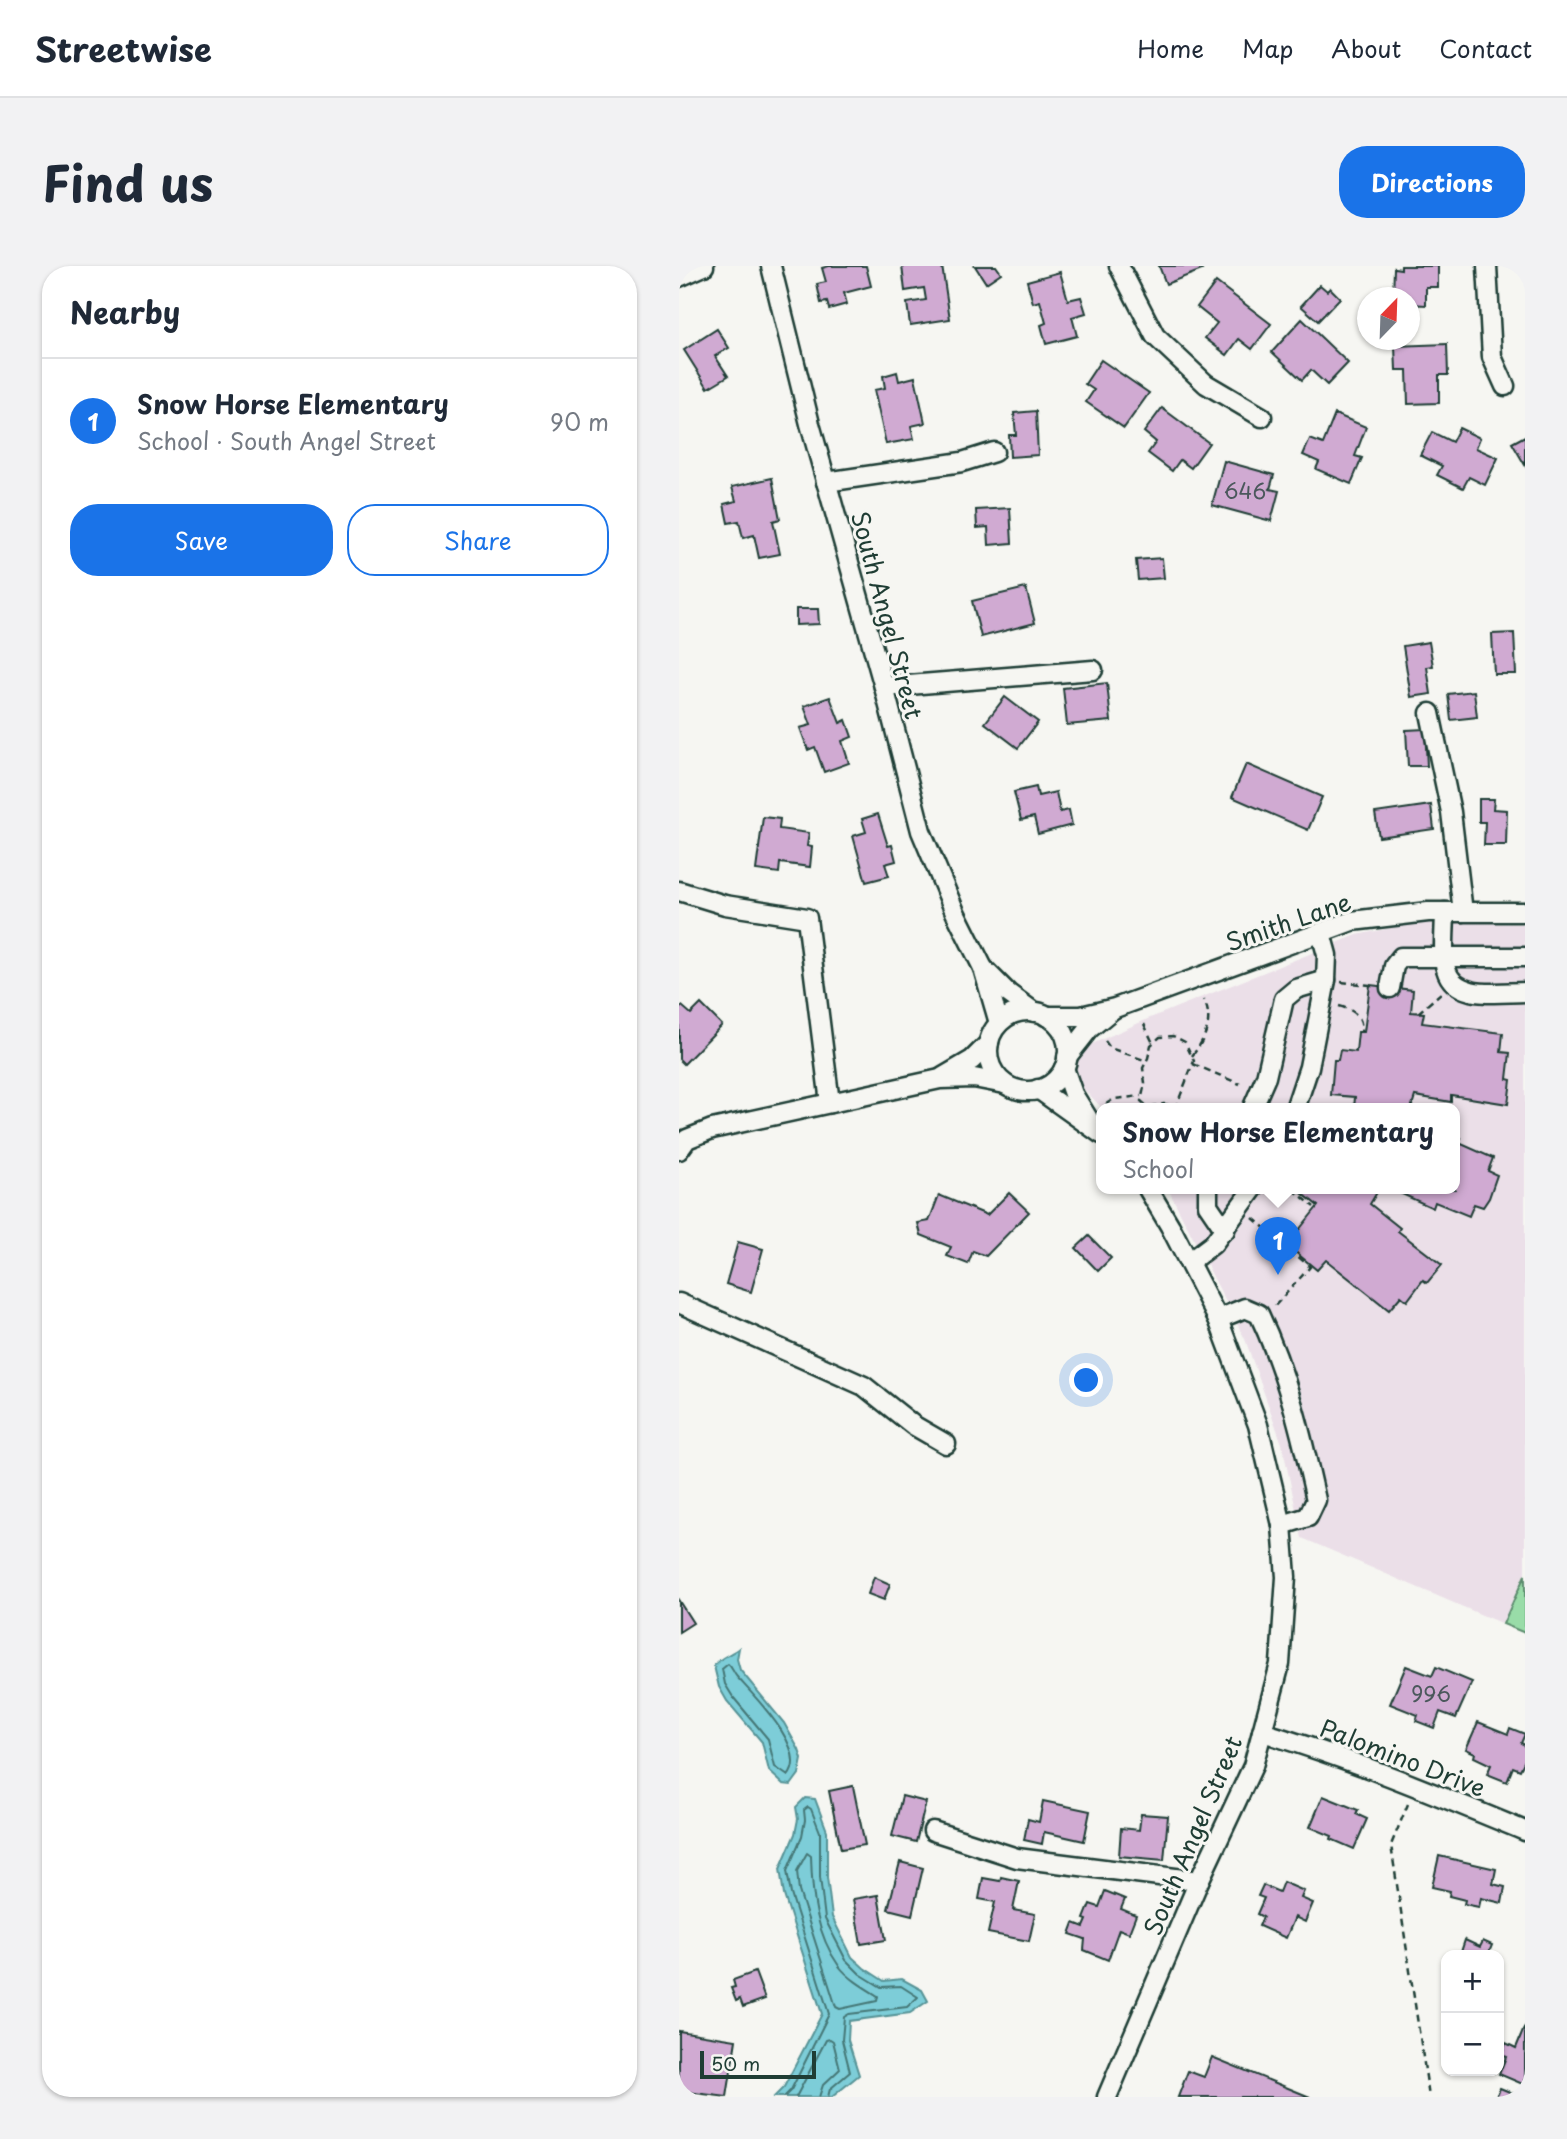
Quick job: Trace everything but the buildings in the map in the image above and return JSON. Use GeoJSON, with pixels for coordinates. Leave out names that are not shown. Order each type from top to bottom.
{"type":"FeatureCollection","features":[{"type":"Feature","properties":{"kind":"street"},"geometry":{"type":"LineString","coordinates":[[679,277],[703,266]]}},
{"type":"Feature","properties":{"kind":"street","name":"South Angel Street"},"geometry":{"type":"LineString","coordinates":[[771,266],[826,482],[884,687],[921,831],[955,912],[983,968],[999,1023]]}},
{"type":"Feature","properties":{"kind":"street"},"geometry":{"type":"LineString","coordinates":[[1119,266],[1155,336],[1206,384],[1262,418]]}},
{"type":"Feature","properties":{"kind":"street"},"geometry":{"type":"LineString","coordinates":[[1487,266],[1492,357],[1505,386]]}},
{"type":"Feature","properties":{"kind":"street"},"geometry":{"type":"LineString","coordinates":[[826,482],[962,461],[994,452]]}},
{"type":"Feature","properties":{"kind":"street"},"geometry":{"type":"LineString","coordinates":[[884,687],[1093,670]]}},
{"type":"Feature","properties":{"kind":"street"},"geometry":{"type":"LineString","coordinates":[[1430,713],[1451,813],[1454,912],[1445,968],[1457,986],[1473,992],[1525,992]]}},
{"type":"Feature","properties":{"kind":"street"},"geometry":{"type":"LineString","coordinates":[[679,891],[725,905],[807,918],[830,1103]]}},
{"type":"Feature","properties":{"kind":"street","name":"Smith Lane"},"geometry":{"type":"LineString","coordinates":[[1040,1014],[1081,1016],[1115,1008],[1352,921],[1454,912],[1525,912]]}},
{"type":"Feature","properties":{"kind":"street"},"geometry":{"type":"LineString","coordinates":[[1296,1103],[1309,1067],[1332,981],[1321,933]]}},
{"type":"Feature","properties":{"kind":"street"},"geometry":{"type":"LineString","coordinates":[[1390,988],[1394,966],[1401,957],[1525,957]]}},
{"type":"Feature","properties":{"kind":"street","name":"South Angel Street"},"geometry":{"type":"LineString","coordinates":[[983,968],[1008,993],[1040,1014]]}},
{"type":"Feature","properties":{"kind":"street"},"geometry":{"type":"LineString","coordinates":[[1255,1103],[1266,1077],[1284,999],[1296,989],[1332,981]]}},
{"type":"Feature","properties":{"kind":"street","name":"Smith Lane"},"geometry":{"type":"LineString","coordinates":[[1065,1063],[1089,1029],[1115,1008]]}},
{"type":"Feature","properties":{"kind":"street"},"geometry":{"type":"LineString","coordinates":[[940,1079],[972,1060],[989,1043],[999,1023],[1008,1016],[1021,1012],[1040,1014],[1057,1024],[1064,1035],[1065,1063],[1073,1094],[1096,1128]]}},
{"type":"Feature","properties":{"kind":"street"},"geometry":{"type":"LineString","coordinates":[[989,1043],[991,1066],[1005,1084]]}},
{"type":"Feature","properties":{"kind":"street"},"geometry":{"type":"LineString","coordinates":[[679,1150],[687,1139],[712,1129],[940,1079],[974,1078],[1027,1091],[1038,1090],[1058,1078],[1065,1063]]}},
{"type":"Feature","properties":{"kind":"street"},"geometry":{"type":"LineString","coordinates":[[1038,1090],[1096,1129]]}},
{"type":"Feature","properties":{"kind":"street","name":"South Angel Street"},"geometry":{"type":"LineString","coordinates":[[1107,2097],[1199,1881],[1253,1766],[1280,1664],[1286,1577],[1282,1525],[1258,1425],[1218,1320],[1151,1194]]}},
{"type":"Feature","properties":{"kind":"street"},"geometry":{"type":"LineString","coordinates":[[1208,1194],[1208,1205],[1225,1230]]}},
{"type":"Feature","properties":{"kind":"street"},"geometry":{"type":"LineString","coordinates":[[1189,1262],[1213,1244],[1250,1194]]}},
{"type":"Feature","properties":{"kind":"street"},"geometry":{"type":"LineString","coordinates":[[679,1303],[865,1386],[913,1425],[946,1444]]}},
{"type":"Feature","properties":{"kind":"street"},"geometry":{"type":"LineString","coordinates":[[1218,1320],[1245,1308],[1259,1314],[1271,1339],[1295,1408],[1317,1500],[1308,1517],[1282,1525]]}},
{"type":"Feature","properties":{"kind":"street","name":"Palomino Drive"},"geometry":{"type":"LineString","coordinates":[[1262,1732],[1415,1785],[1525,1831]]}},
{"type":"Feature","properties":{"kind":"street"},"geometry":{"type":"LineString","coordinates":[[933,1831],[1017,1858],[1199,1881]]}},
{"type":"Feature","properties":{"kind":"path"},"geometry":{"type":"LineString","coordinates":[[1332,981],[1370,985]]}},
{"type":"Feature","properties":{"kind":"path"},"geometry":{"type":"LineString","coordinates":[[1418,1013],[1443,992]]}},
{"type":"Feature","properties":{"kind":"path"},"geometry":{"type":"LineString","coordinates":[[1192,1056],[1203,1041],[1208,1026],[1209,1011],[1204,1000]]}},
{"type":"Feature","properties":{"kind":"path"},"geometry":{"type":"LineString","coordinates":[[1336,1005],[1350,1009],[1357,1015],[1363,1023],[1361,1032]]}},
{"type":"Feature","properties":{"kind":"path"},"geometry":{"type":"LineString","coordinates":[[1145,1024],[1153,1043]]}},
{"type":"Feature","properties":{"kind":"path"},"geometry":{"type":"LineString","coordinates":[[1143,1103],[1141,1101],[1145,1083],[1143,1068],[1153,1043],[1160,1037],[1174,1036],[1185,1042],[1193,1064],[1178,1103]]}},
{"type":"Feature","properties":{"kind":"path"},"geometry":{"type":"LineString","coordinates":[[1105,1041],[1110,1048],[1147,1061]]}},
{"type":"Feature","properties":{"kind":"path"},"geometry":{"type":"LineString","coordinates":[[1193,1064],[1240,1084]]}},
{"type":"Feature","properties":{"kind":"path"},"geometry":{"type":"LineString","coordinates":[[1108,1103],[1114,1099],[1141,1097]]}},
{"type":"Feature","properties":{"kind":"path"},"geometry":{"type":"LineString","coordinates":[[1299,1194],[1314,1207]]}},
{"type":"Feature","properties":{"kind":"path"},"geometry":{"type":"LineString","coordinates":[[1250,1215],[1310,1267],[1273,1308]]}},
{"type":"Feature","properties":{"kind":"path"},"geometry":{"type":"LineString","coordinates":[[1408,1804],[1391,1845],[1429,2097]]}},
{"type":"Feature","properties":{"kind":"shaded area"},"geometry":{"type":"Polygon","coordinates":[[[1419,922],[1525,924],[1525,1575],[1503,1624],[1302,1538],[1282,1444],[1245,1339],[1171,1194],[1303,1194],[1318,1206],[1287,1244],[1317,1269],[1326,1260],[1389,1310],[1401,1296],[1407,1300],[1423,1280],[1428,1282],[1442,1264],[1398,1231],[1399,1227],[1370,1204],[1376,1194],[1402,1194],[1432,1207],[1435,1202],[1469,1216],[1474,1204],[1483,1207],[1489,1198],[1496,1175],[1488,1171],[1493,1158],[1460,1143],[1460,1103],[1413,1103],[1415,1096],[1450,1102],[1451,1095],[1507,1104],[1511,1080],[1507,1079],[1510,1053],[1501,1052],[1503,1034],[1422,1023],[1423,1013],[1411,1012],[1413,990],[1370,986],[1364,1032],[1357,1032],[1356,1052],[1334,1060],[1331,1095],[1355,1097],[1354,1103],[1097,1103],[1080,1085],[1075,1068],[1083,1048],[1150,1018],[1357,935],[1419,922]]]}},
{"type":"Feature","properties":{"kind":"green space"},"geometry":{"type":"Polygon","coordinates":[[[1525,1575],[1525,1633],[1503,1624],[1525,1575]]]}},
{"type":"Feature","properties":{"kind":"water"},"geometry":{"type":"Polygon","coordinates":[[[739,1648],[737,1659],[740,1670],[784,1723],[799,1750],[802,1759],[799,1774],[791,1785],[783,1784],[769,1771],[762,1742],[727,1701],[719,1687],[714,1666],[739,1648]]]}},
{"type":"Feature","properties":{"kind":"water"},"geometry":{"type":"Polygon","coordinates":[[[805,1798],[815,1799],[827,1831],[827,1877],[832,1917],[852,1957],[884,1981],[902,1979],[922,1990],[928,2001],[910,2013],[849,2021],[848,2040],[859,2075],[832,2097],[774,2097],[784,2087],[822,2014],[784,1895],[780,1869],[795,1834],[798,1819],[796,1807],[805,1798]]]}},
{"type":"Feature","properties":{"kind":"place","name":"Snow Horse Elementary"},"geometry":{"type":"Point","coordinates":[1278,1275]}}]}
